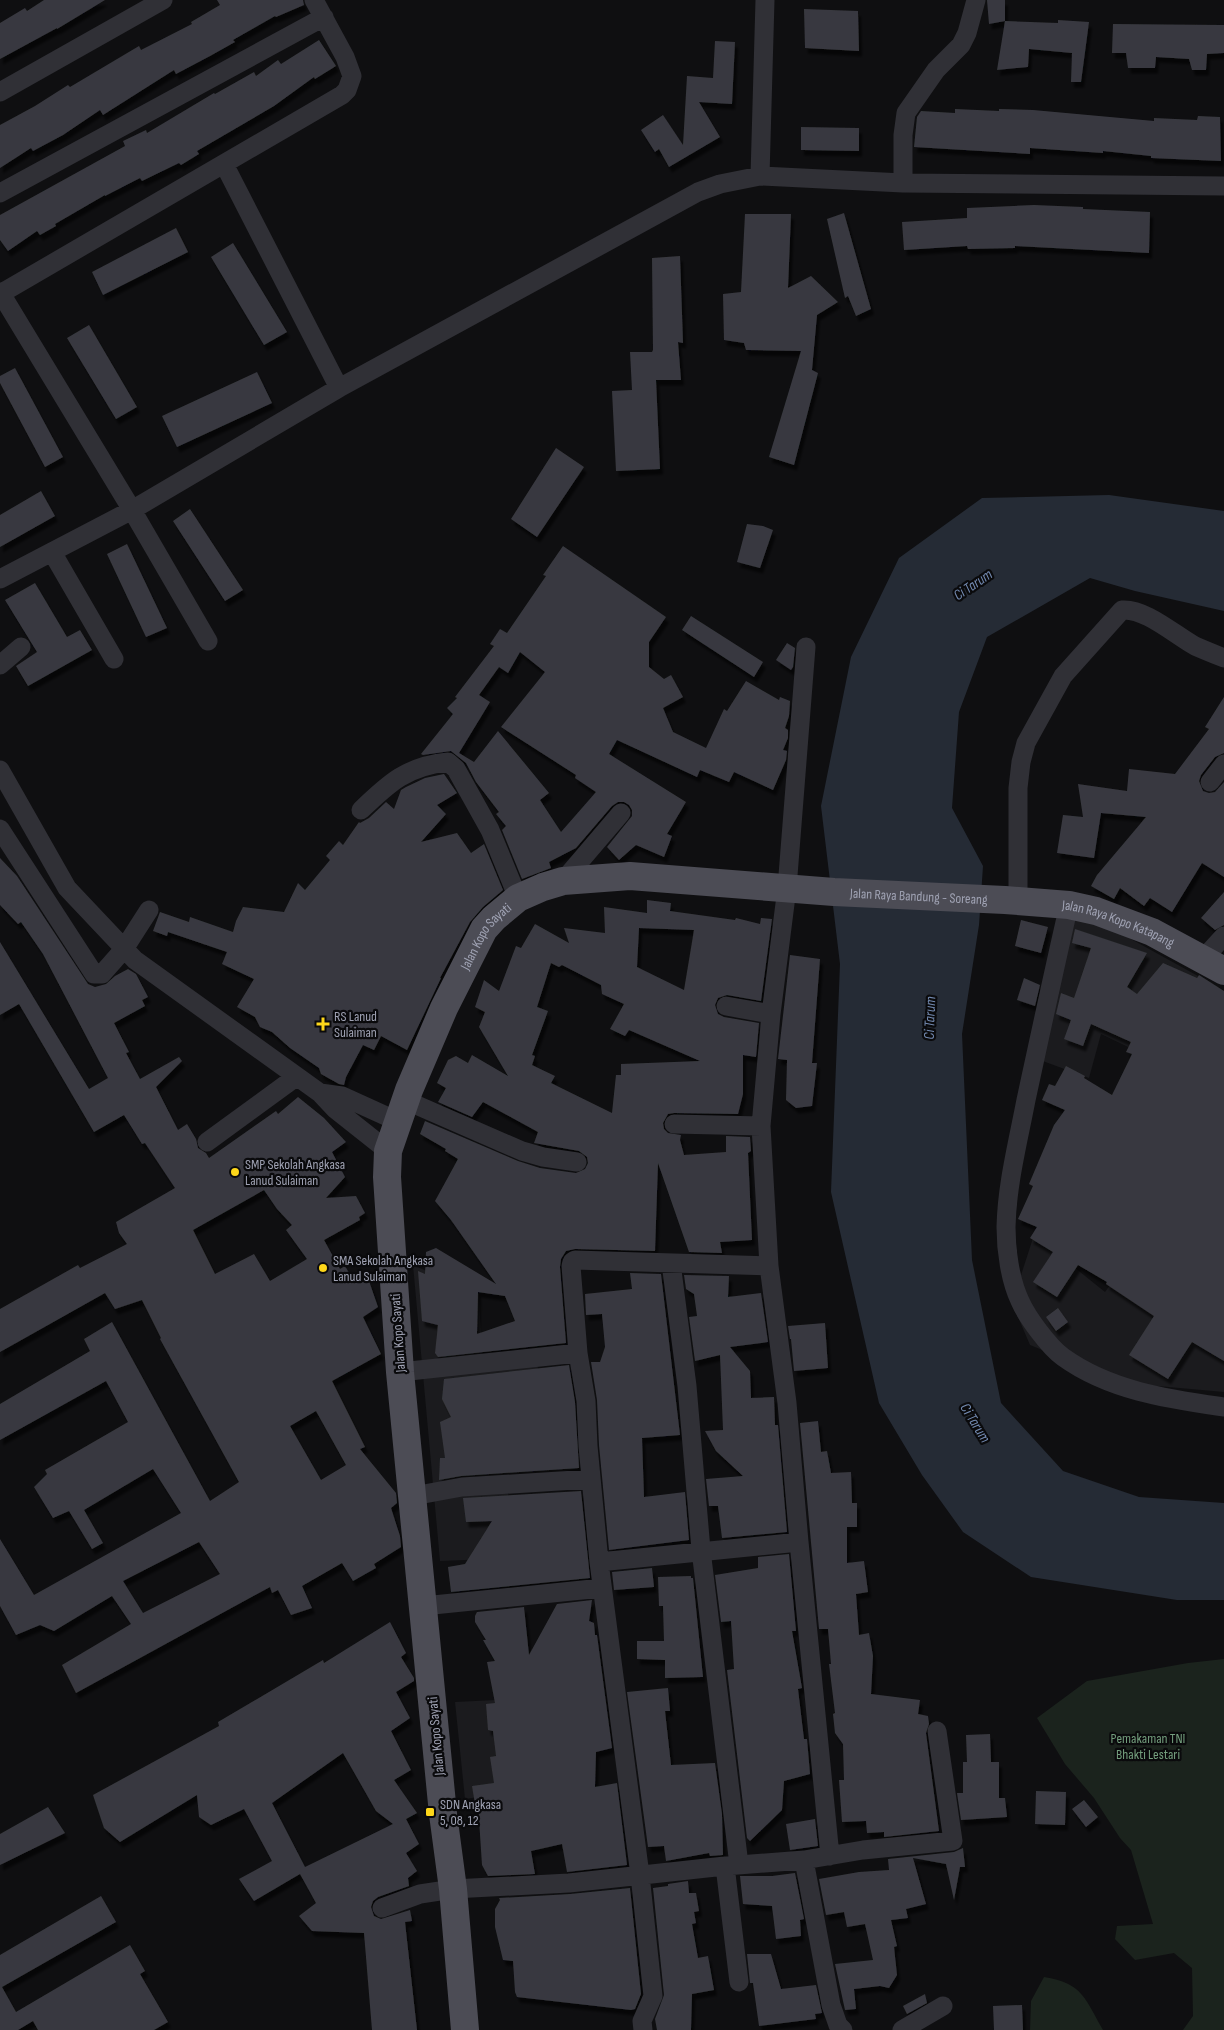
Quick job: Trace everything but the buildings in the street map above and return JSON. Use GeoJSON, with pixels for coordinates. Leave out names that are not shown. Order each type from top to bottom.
{"type":"FeatureCollection","features":[{"type":"Feature","properties":{"kind":"main road","name":"Jalan Kopo Sayati"},"geometry":{"type":"LineString","coordinates":[[465,2030],[452,1882],[400,1372],[387,1177],[388,1151],[401,1110],[444,1008],[484,929],[518,898],[563,881],[630,876],[834,892]]}},
{"type":"Feature","properties":{"kind":"main road","name":"Jalan Raya Bandung - Soreang"},"geometry":{"type":"LineString","coordinates":[[834,892],[1012,900]]}},
{"type":"Feature","properties":{"kind":"main road","name":"Jalan Raya Kopo Katapang"},"geometry":{"type":"LineString","coordinates":[[1012,900],[1069,904],[1096,911],[1145,929],[1214,965]]}},
{"type":"Feature","properties":{"kind":"street"},"geometry":{"type":"LineString","coordinates":[[0,92],[164,0]]}},
{"type":"Feature","properties":{"kind":"street"},"geometry":{"type":"LineString","coordinates":[[208,641],[132,510],[0,294],[342,95],[347,90],[352,76],[345,57],[314,0]]}},
{"type":"Feature","properties":{"kind":"street"},"geometry":{"type":"LineString","coordinates":[[760,176],[765,0]]}},
{"type":"Feature","properties":{"kind":"street"},"geometry":{"type":"LineString","coordinates":[[903,182],[906,113],[936,70],[961,44],[974,14],[976,0]]}},
{"type":"Feature","properties":{"kind":"street"},"geometry":{"type":"LineString","coordinates":[[0,193],[324,17]]}},
{"type":"Feature","properties":{"kind":"street"},"geometry":{"type":"LineString","coordinates":[[224,164],[339,388]]}},
{"type":"Feature","properties":{"kind":"street"},"geometry":{"type":"LineString","coordinates":[[0,580],[132,510],[339,388],[698,192],[720,184],[760,176],[903,182],[1224,186]]}},
{"type":"Feature","properties":{"kind":"street"},"geometry":{"type":"LineString","coordinates":[[52,552],[114,659]]}},
{"type":"Feature","properties":{"kind":"street"},"geometry":{"type":"LineString","coordinates":[[1012,900],[1021,762],[1026,743],[1063,676],[1122,610],[1131,609],[1195,646],[1224,658]]}},
{"type":"Feature","properties":{"kind":"street"},"geometry":{"type":"LineString","coordinates":[[0,665],[21,647]]}},
{"type":"Feature","properties":{"kind":"street"},"geometry":{"type":"LineString","coordinates":[[806,647],[787,888],[771,1014],[761,1126],[769,1266],[787,1403],[830,1856]]}},
{"type":"Feature","properties":{"kind":"street"},"geometry":{"type":"LineString","coordinates":[[361,810],[389,783],[402,774],[448,762],[456,769],[490,830],[518,898]]}},
{"type":"Feature","properties":{"kind":"street"},"geometry":{"type":"LineString","coordinates":[[1210,782],[1224,764]]}},
{"type":"Feature","properties":{"kind":"street"},"geometry":{"type":"LineString","coordinates":[[0,770],[67,888],[135,960],[320,1093],[335,1109],[388,1151]]}},
{"type":"Feature","properties":{"kind":"street"},"geometry":{"type":"LineString","coordinates":[[563,881],[621,813]]}},
{"type":"Feature","properties":{"kind":"street"},"geometry":{"type":"LineString","coordinates":[[0,830],[94,974],[102,974],[124,949],[149,910]]}},
{"type":"Feature","properties":{"kind":"street"},"geometry":{"type":"LineString","coordinates":[[1069,904],[1040,1031],[1010,1185],[1006,1228],[1016,1290],[1020,1302],[1047,1343],[1063,1357],[1115,1384],[1154,1396],[1224,1407]]}},
{"type":"Feature","properties":{"kind":"street"},"geometry":{"type":"LineString","coordinates":[[1214,965],[1224,936]]}},
{"type":"Feature","properties":{"kind":"street"},"geometry":{"type":"LineString","coordinates":[[726,1006],[771,1014]]}},
{"type":"Feature","properties":{"kind":"street"},"geometry":{"type":"LineString","coordinates":[[207,1142],[296,1077]]}},
{"type":"Feature","properties":{"kind":"street"},"geometry":{"type":"LineString","coordinates":[[320,1093],[342,1096],[401,1110],[522,1151],[543,1157],[577,1162]]}},
{"type":"Feature","properties":{"kind":"street"},"geometry":{"type":"LineString","coordinates":[[674,1124],[761,1126]]}},
{"type":"Feature","properties":{"kind":"street"},"geometry":{"type":"LineString","coordinates":[[643,2030],[642,2021],[653,1996],[640,1875],[599,1562],[586,1401],[578,1353],[572,1262],[575,1260],[769,1266]]}},
{"type":"Feature","properties":{"kind":"street"},"geometry":{"type":"LineString","coordinates":[[670,1262],[687,1386],[732,1866],[739,1982]]}},
{"type":"Feature","properties":{"kind":"street"},"geometry":{"type":"LineString","coordinates":[[400,1372],[578,1353]]}},
{"type":"Feature","properties":{"kind":"street"},"geometry":{"type":"LineString","coordinates":[[413,1496],[462,1487],[591,1479]]}},
{"type":"Feature","properties":{"kind":"street"},"geometry":{"type":"LineString","coordinates":[[599,1562],[701,1550],[799,1542]]}},
{"type":"Feature","properties":{"kind":"street"},"geometry":{"type":"LineString","coordinates":[[424,1606],[602,1588]]}},
{"type":"Feature","properties":{"kind":"street"},"geometry":{"type":"LineString","coordinates":[[382,1908],[452,1882],[569,1883],[804,1860],[863,1850],[953,1841],[937,1731]]}},
{"type":"Feature","properties":{"kind":"street"},"geometry":{"type":"LineString","coordinates":[[804,1860],[831,2005],[838,2025],[843,2030]]}},
{"type":"Feature","properties":{"kind":"street"},"geometry":{"type":"LineString","coordinates":[[902,2030],[943,2006]]}},
{"type":"Feature","properties":{"kind":"shaded area"},"geometry":{"type":"Polygon","coordinates":[[[1059,916],[1102,923],[1198,976],[1145,1055],[1101,1034],[1089,1078],[1029,1056],[1059,916]]]}},
{"type":"Feature","properties":{"kind":"shaded area"},"geometry":{"type":"Polygon","coordinates":[[[1204,1155],[1224,1170],[1224,1392],[1124,1383],[1030,1345],[1012,1303],[1034,1235],[1105,1292],[1204,1155]]]}},
{"type":"Feature","properties":{"kind":"shaded area"},"geometry":{"type":"Polygon","coordinates":[[[413,1265],[479,1294],[482,1362],[537,1358],[543,1439],[586,1440],[588,1466],[507,1484],[517,1558],[440,1561],[413,1265]]]}},
{"type":"Feature","properties":{"kind":"shaded area"},"geometry":{"type":"Polygon","coordinates":[[[559,1697],[567,1784],[465,1799],[455,1702],[559,1697]]]}},
{"type":"Feature","properties":{"kind":"green space","name":"Pemakaman TNI Bhakti Lestari"},"geometry":{"type":"Polygon","coordinates":[[[1224,1659],[1224,2030],[1183,2030],[1193,2016],[1192,1968],[1174,1953],[1135,1960],[1115,1939],[1117,1926],[1153,1924],[1131,1850],[1120,1838],[1094,1798],[1065,1764],[1037,1718],[1087,1681],[1188,1663],[1224,1659]]]}},
{"type":"Feature","properties":{"kind":"green space"},"geometry":{"type":"Polygon","coordinates":[[[1044,1977],[1067,1983],[1075,1988],[1087,2001],[1103,2030],[1030,2030],[1031,2001],[1044,1977]]]}},
{"type":"Feature","properties":{"kind":"water","name":"Ci Tarum"},"geometry":{"type":"Polygon","coordinates":[[[1109,495],[1224,511],[1224,611],[1135,591],[1090,578],[987,637],[959,712],[952,808],[983,866],[979,925],[962,1034],[972,1260],[1001,1403],[1063,1471],[1139,1497],[1224,1503],[1224,1600],[1177,1600],[1031,1577],[963,1532],[922,1475],[879,1403],[831,1192],[840,964],[821,806],[851,657],[899,558],[982,498],[1109,495]]]}},
{"type":"Feature","properties":{"kind":"place","name":"RS Lanud Sulaiman"},"geometry":{"type":"Point","coordinates":[323,1024]}},
{"type":"Feature","properties":{"kind":"place","name":"SMP Sekolah Angkasa Lanud Sulaiman"},"geometry":{"type":"Point","coordinates":[235,1172]}},
{"type":"Feature","properties":{"kind":"place","name":"SMA Sekolah Angkasa Lanud Sulaiman"},"geometry":{"type":"Point","coordinates":[323,1268]}},
{"type":"Feature","properties":{"kind":"place","name":"SDN Angkasa 5, 08, 12"},"geometry":{"type":"Point","coordinates":[430,1812]}}]}
